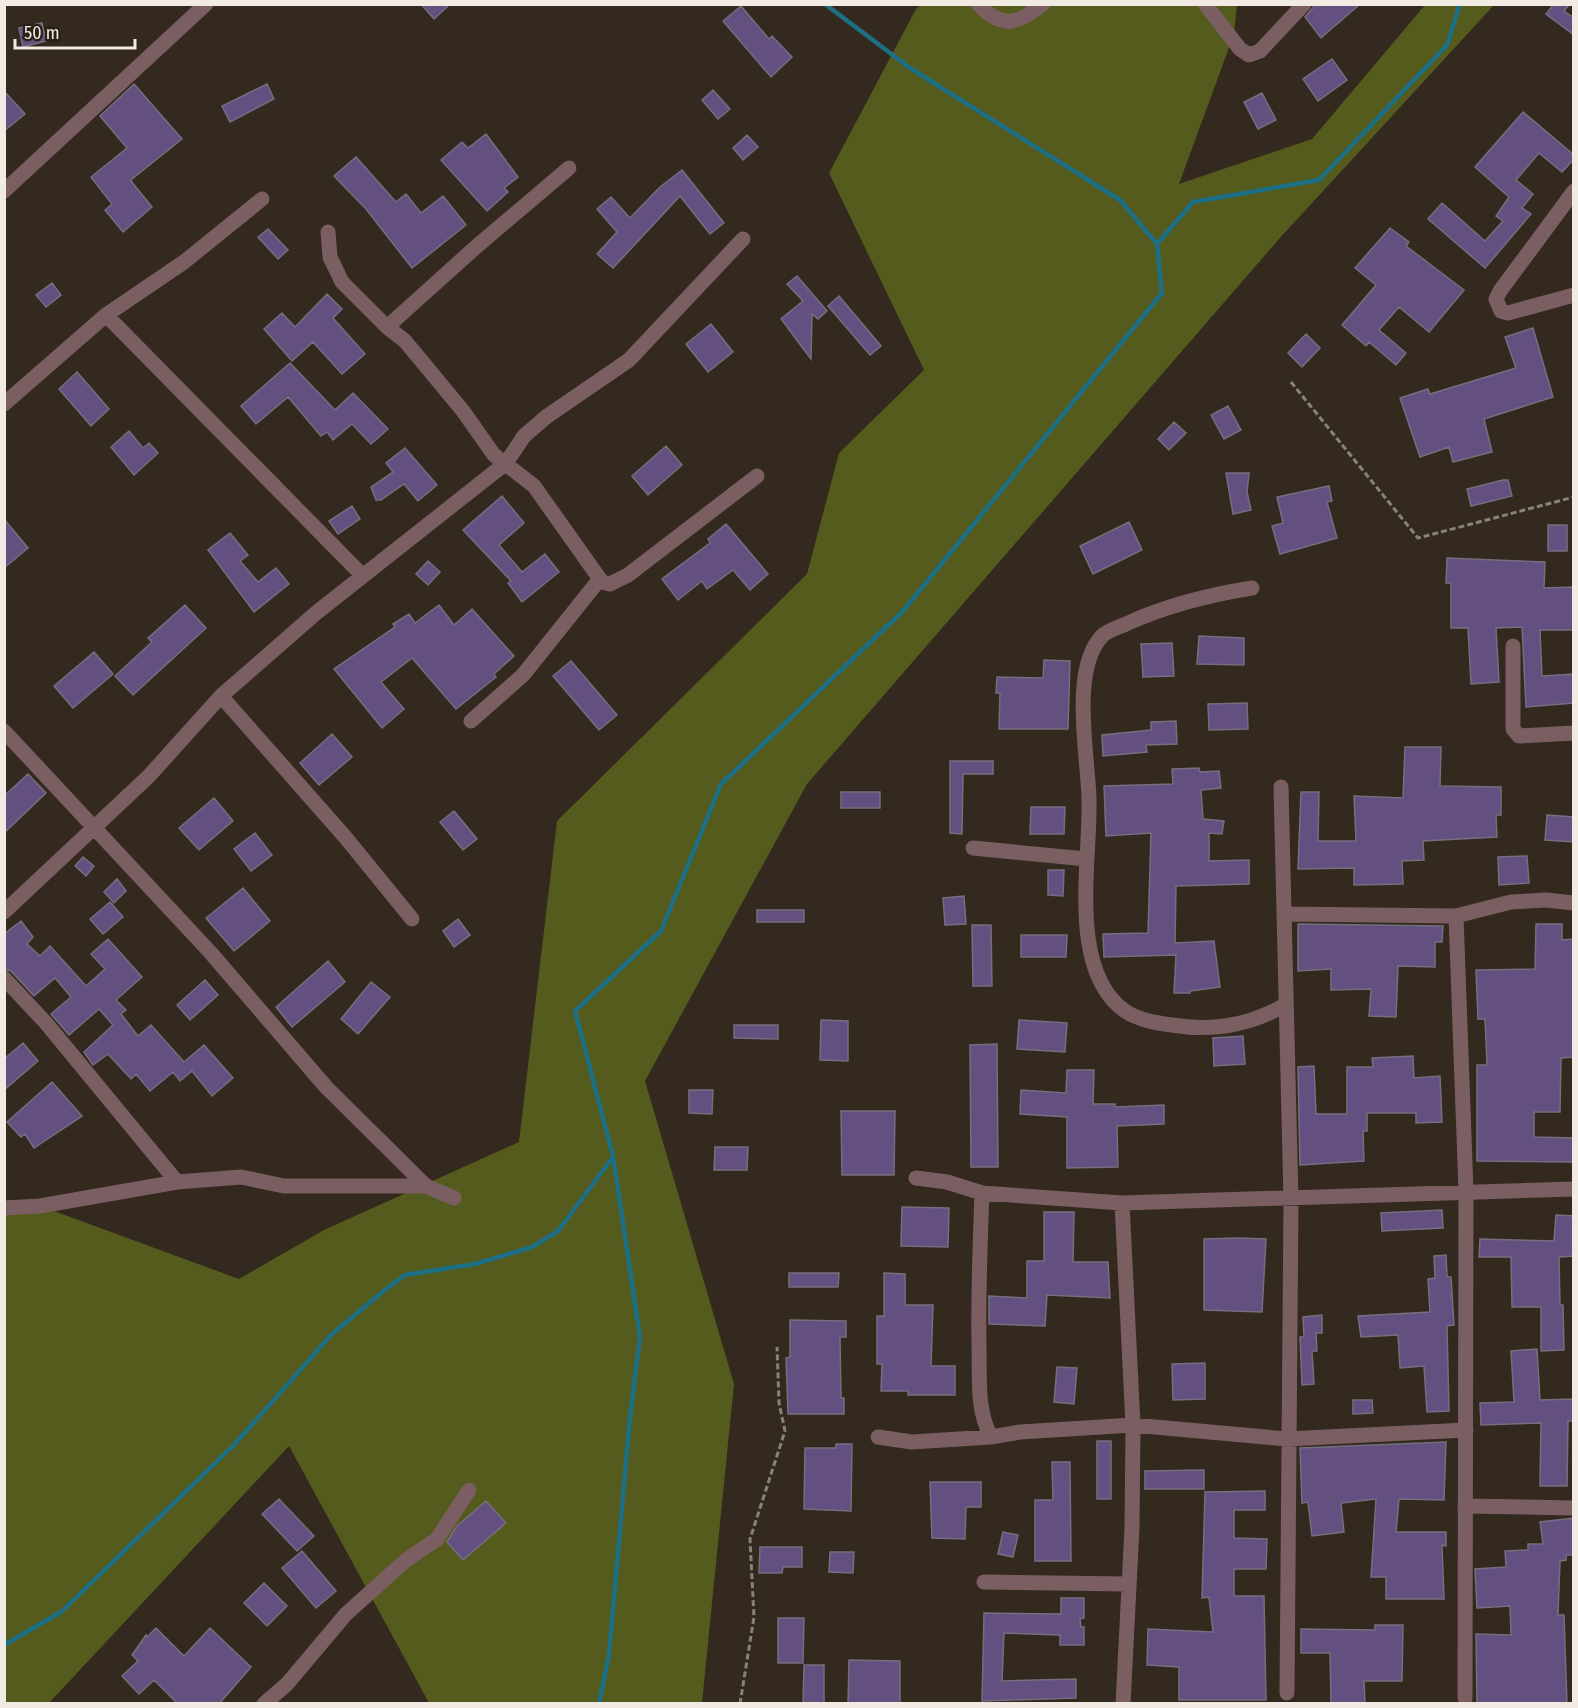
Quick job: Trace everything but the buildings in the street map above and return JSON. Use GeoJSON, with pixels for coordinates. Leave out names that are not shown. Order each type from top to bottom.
{"type":"FeatureCollection","features":[{"type":"Feature","properties":{"kind":"street"},"geometry":{"type":"LineString","coordinates":[[7,183],[206,4]]}},
{"type":"Feature","properties":{"kind":"street"},"geometry":{"type":"LineString","coordinates":[[978,4],[991,18],[1001,22],[1032,13],[1043,4]]}},
{"type":"Feature","properties":{"kind":"street"},"geometry":{"type":"LineString","coordinates":[[1205,4],[1240,49],[1249,55],[1260,51],[1304,4]]}},
{"type":"Feature","properties":{"kind":"street"},"geometry":{"type":"LineString","coordinates":[[387,327],[569,168]]}},
{"type":"Feature","properties":{"kind":"street"},"geometry":{"type":"LineString","coordinates":[[1574,190],[1496,299],[1501,312],[1508,313],[1574,295]]}},
{"type":"Feature","properties":{"kind":"street"},"geometry":{"type":"LineString","coordinates":[[4,404],[106,315],[184,262],[262,199]]}},
{"type":"Feature","properties":{"kind":"street"},"geometry":{"type":"LineString","coordinates":[[328,232],[335,270],[342,282],[387,327],[405,340],[463,411],[494,455],[534,486],[599,580],[610,584],[627,575],[757,476]]}},
{"type":"Feature","properties":{"kind":"street"},"geometry":{"type":"LineString","coordinates":[[4,912],[149,777],[221,696],[363,576],[506,463],[524,436],[539,423],[629,360],[743,239]]}},
{"type":"Feature","properties":{"kind":"street"},"geometry":{"type":"LineString","coordinates":[[106,315],[363,576]]}},
{"type":"Feature","properties":{"kind":"street"},"geometry":{"type":"LineString","coordinates":[[471,721],[523,675],[599,580]]}},
{"type":"Feature","properties":{"kind":"street"},"geometry":{"type":"LineString","coordinates":[[1252,588],[1204,596],[1153,611],[1103,634],[1090,654],[1084,690],[1090,822],[1086,859],[1085,912],[1093,958],[1107,992],[1125,1011],[1152,1022],[1188,1028],[1230,1027],[1262,1018],[1285,1005]]}},
{"type":"Feature","properties":{"kind":"street"},"geometry":{"type":"LineString","coordinates":[[1513,646],[1513,729],[1519,736],[1574,733]]}},
{"type":"Feature","properties":{"kind":"street"},"geometry":{"type":"LineString","coordinates":[[221,696],[346,838],[412,919]]}},
{"type":"Feature","properties":{"kind":"street"},"geometry":{"type":"LineString","coordinates":[[4,731],[210,952],[326,1087],[426,1186],[454,1198]]}},
{"type":"Feature","properties":{"kind":"street"},"geometry":{"type":"LineString","coordinates":[[1281,787],[1291,1200],[1287,1439],[1287,1693]]}},
{"type":"Feature","properties":{"kind":"street"},"geometry":{"type":"LineString","coordinates":[[973,848],[1086,859]]}},
{"type":"Feature","properties":{"kind":"street"},"geometry":{"type":"LineString","coordinates":[[1284,914],[1456,916],[1511,902],[1546,900],[1574,903]]}},
{"type":"Feature","properties":{"kind":"street"},"geometry":{"type":"LineString","coordinates":[[1456,916],[1466,1191],[1465,1698]]}},
{"type":"Feature","properties":{"kind":"street"},"geometry":{"type":"LineString","coordinates":[[4,978],[46,1023],[177,1182]]}},
{"type":"Feature","properties":{"kind":"street"},"geometry":{"type":"LineString","coordinates":[[4,1208],[40,1206],[177,1182],[241,1177],[284,1186],[426,1186]]}},
{"type":"Feature","properties":{"kind":"street"},"geometry":{"type":"LineString","coordinates":[[916,1178],[947,1182],[982,1193],[1122,1203],[1291,1200],[1466,1191],[1574,1189]]}},
{"type":"Feature","properties":{"kind":"street"},"geometry":{"type":"LineString","coordinates":[[982,1193],[978,1290],[980,1402],[984,1424],[991,1437]]}},
{"type":"Feature","properties":{"kind":"street"},"geometry":{"type":"LineString","coordinates":[[1122,1203],[1133,1425],[1123,1704]]}},
{"type":"Feature","properties":{"kind":"street"},"geometry":{"type":"LineString","coordinates":[[878,1437],[912,1442],[1133,1425],[1287,1439],[1466,1430]]}},
{"type":"Feature","properties":{"kind":"street"},"geometry":{"type":"LineString","coordinates":[[264,1704],[287,1684],[346,1614],[405,1561],[437,1539],[470,1490]]}},
{"type":"Feature","properties":{"kind":"street"},"geometry":{"type":"LineString","coordinates":[[1465,1506],[1574,1508]]}},
{"type":"Feature","properties":{"kind":"street"},"geometry":{"type":"LineString","coordinates":[[984,1582],[1129,1584]]}},
{"type":"Feature","properties":{"kind":"path"},"geometry":{"type":"LineString","coordinates":[[1291,382],[1418,538],[1574,497]]}},
{"type":"Feature","properties":{"kind":"path"},"geometry":{"type":"LineString","coordinates":[[740,1704],[754,1617],[750,1539],[785,1431],[779,1403],[777,1347]]}},
{"type":"Feature","properties":{"kind":"green space"},"geometry":{"type":"Polygon","coordinates":[[[922,4],[1237,5],[1234,34],[1179,184],[1312,139],[1425,5],[1494,5],[1279,239],[807,784],[645,1081],[734,1384],[702,1703],[429,1703],[289,1446],[49,1703],[5,1704],[5,1209],[54,1211],[239,1279],[324,1230],[519,1142],[557,821],[807,574],[839,453],[924,370],[829,173],[916,9],[922,4]]]}},
{"type":"Feature","properties":{"kind":"waterway"},"geometry":{"type":"LineString","coordinates":[[825,4],[910,68],[1120,200],[1157,244]]}},
{"type":"Feature","properties":{"kind":"waterway"},"geometry":{"type":"LineString","coordinates":[[599,1704],[609,1655],[630,1417],[640,1337],[613,1156],[575,1011],[661,931],[721,784],[903,611],[1162,293],[1157,244],[1193,202],[1319,180],[1447,45],[1460,4]]}},
{"type":"Feature","properties":{"kind":"waterway"},"geometry":{"type":"LineString","coordinates":[[4,1645],[61,1612],[234,1445],[330,1336],[381,1293],[405,1275],[475,1264],[532,1247],[558,1231],[613,1157]]}}]}
